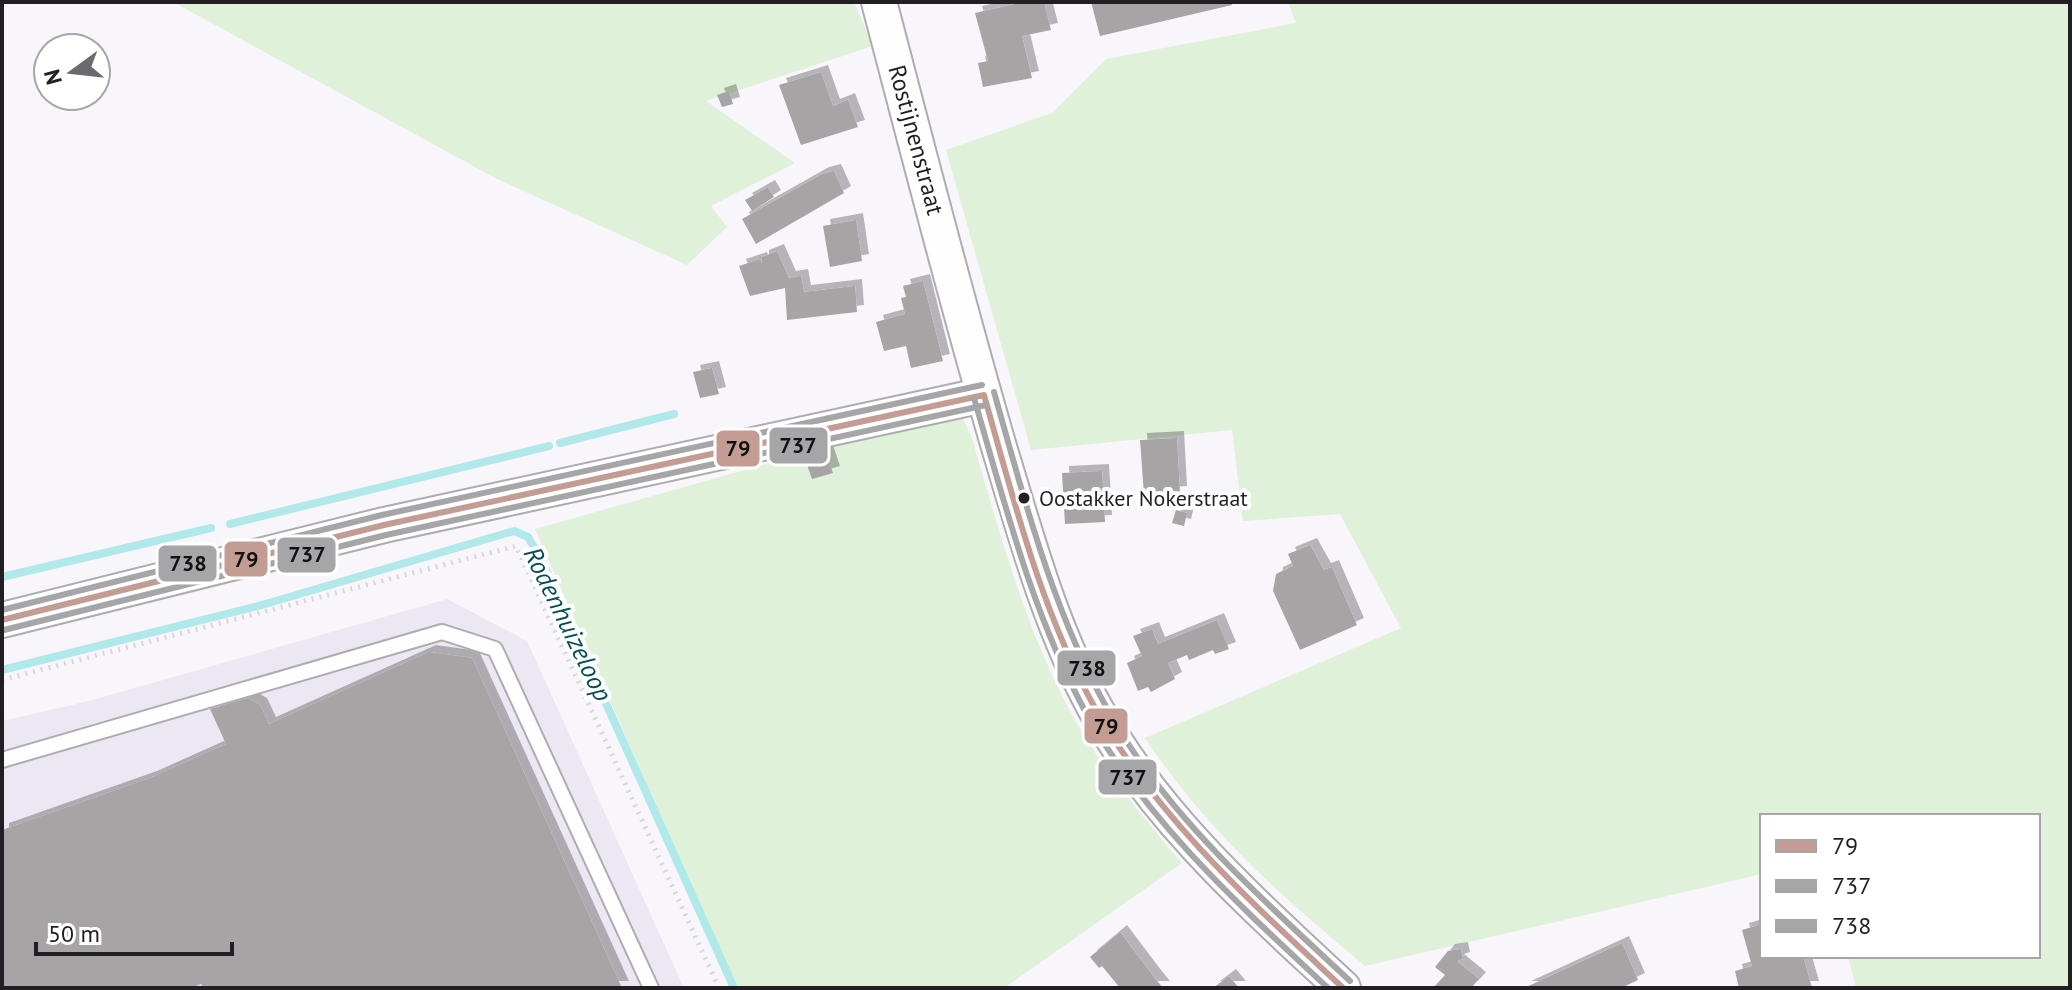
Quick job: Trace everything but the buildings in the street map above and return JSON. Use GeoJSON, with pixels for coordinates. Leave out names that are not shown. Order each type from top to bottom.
{"type":"FeatureCollection","features":[{"type":"Feature","properties":{"kind":"street","name":"Rostijnenstraat"},"geometry":{"type":"LineString","coordinates":[[879,2],[984,395],[1041,589],[1096,711],[1157,800],[1195,847],[1343,988]]}},
{"type":"Feature","properties":{"kind":"street"},"geometry":{"type":"LineString","coordinates":[[2,620],[384,525],[984,395]]}},
{"type":"Feature","properties":{"kind":"lane"},"geometry":{"type":"LineString","coordinates":[[2,760],[442,632],[495,649],[651,988]]}},
{"type":"Feature","properties":{"kind":"path"},"geometry":{"type":"LineString","coordinates":[[2,680],[516,546],[719,988]]}},
{"type":"Feature","properties":{"kind":"shaded area"},"geometry":{"type":"Polygon","coordinates":[[[447,599],[527,641],[684,988],[2,988],[2,721],[89,701],[447,599]]]}},
{"type":"Feature","properties":{"kind":"green space"},"geometry":{"type":"Polygon","coordinates":[[[173,2],[854,2],[873,46],[706,101],[795,163],[711,206],[727,227],[687,265],[497,179],[173,2]]]}},
{"type":"Feature","properties":{"kind":"green space"},"geometry":{"type":"Polygon","coordinates":[[[1288,2],[2070,2],[2070,988],[1856,988],[1848,958],[2040,958],[2040,814],[1760,814],[1760,874],[1365,966],[1246,860],[1169,772],[1145,738],[1401,628],[1340,514],[1243,521],[1232,430],[1031,450],[946,150],[1052,113],[1106,59],[1296,23],[1288,2]]]}},
{"type":"Feature","properties":{"kind":"green space"},"geometry":{"type":"Polygon","coordinates":[[[951,412],[963,419],[971,435],[1018,590],[1065,702],[1107,770],[1182,863],[1004,988],[736,988],[535,529],[951,412]]]}},
{"type":"Feature","properties":{"kind":"waterway"},"geometry":{"type":"LineString","coordinates":[[560,443],[674,414]]}},
{"type":"Feature","properties":{"kind":"waterway"},"geometry":{"type":"LineString","coordinates":[[230,524],[549,446]]}},
{"type":"Feature","properties":{"kind":"waterway"},"geometry":{"type":"LineString","coordinates":[[2,577],[211,528]]}},
{"type":"Feature","properties":{"kind":"waterway","name":"Rodenhuizeloop"},"geometry":{"type":"LineString","coordinates":[[2,670],[262,605],[514,531],[528,537],[542,561],[734,988]]}},
{"type":"Feature","properties":{"kind":"transit line","name":"738"},"geometry":{"type":"LineString","coordinates":[[2,610],[382,515],[982,385]]}},
{"type":"Feature","properties":{"kind":"transit line","name":"738"},"geometry":{"type":"LineString","coordinates":[[994,392],[1033,528],[1064,616],[1082,659],[1127,742],[1150,775],[1203,838],[1260,897],[1350,981]]}},
{"type":"Feature","properties":{"kind":"transit line","name":"79"},"geometry":{"type":"LineString","coordinates":[[984,395],[1030,555],[1059,633],[1095,708],[1147,786],[1177,823],[1241,891],[1343,988]]}},
{"type":"Feature","properties":{"kind":"transit line","name":"79"},"geometry":{"type":"LineString","coordinates":[[2,620],[384,525],[984,395]]}},
{"type":"Feature","properties":{"kind":"transit line","name":"737"},"geometry":{"type":"LineString","coordinates":[[974,398],[1035,597],[1066,674],[1085,711],[1109,751],[1165,825],[1228,893],[1328,988]]}},
{"type":"Feature","properties":{"kind":"transit line","name":"737"},"geometry":{"type":"LineString","coordinates":[[4,630],[386,535],[986,405]]}},
{"type":"Feature","properties":{"kind":"place","name":"Oostakker Nokerstraat"},"geometry":{"type":"Point","coordinates":[1024,498]}}]}
